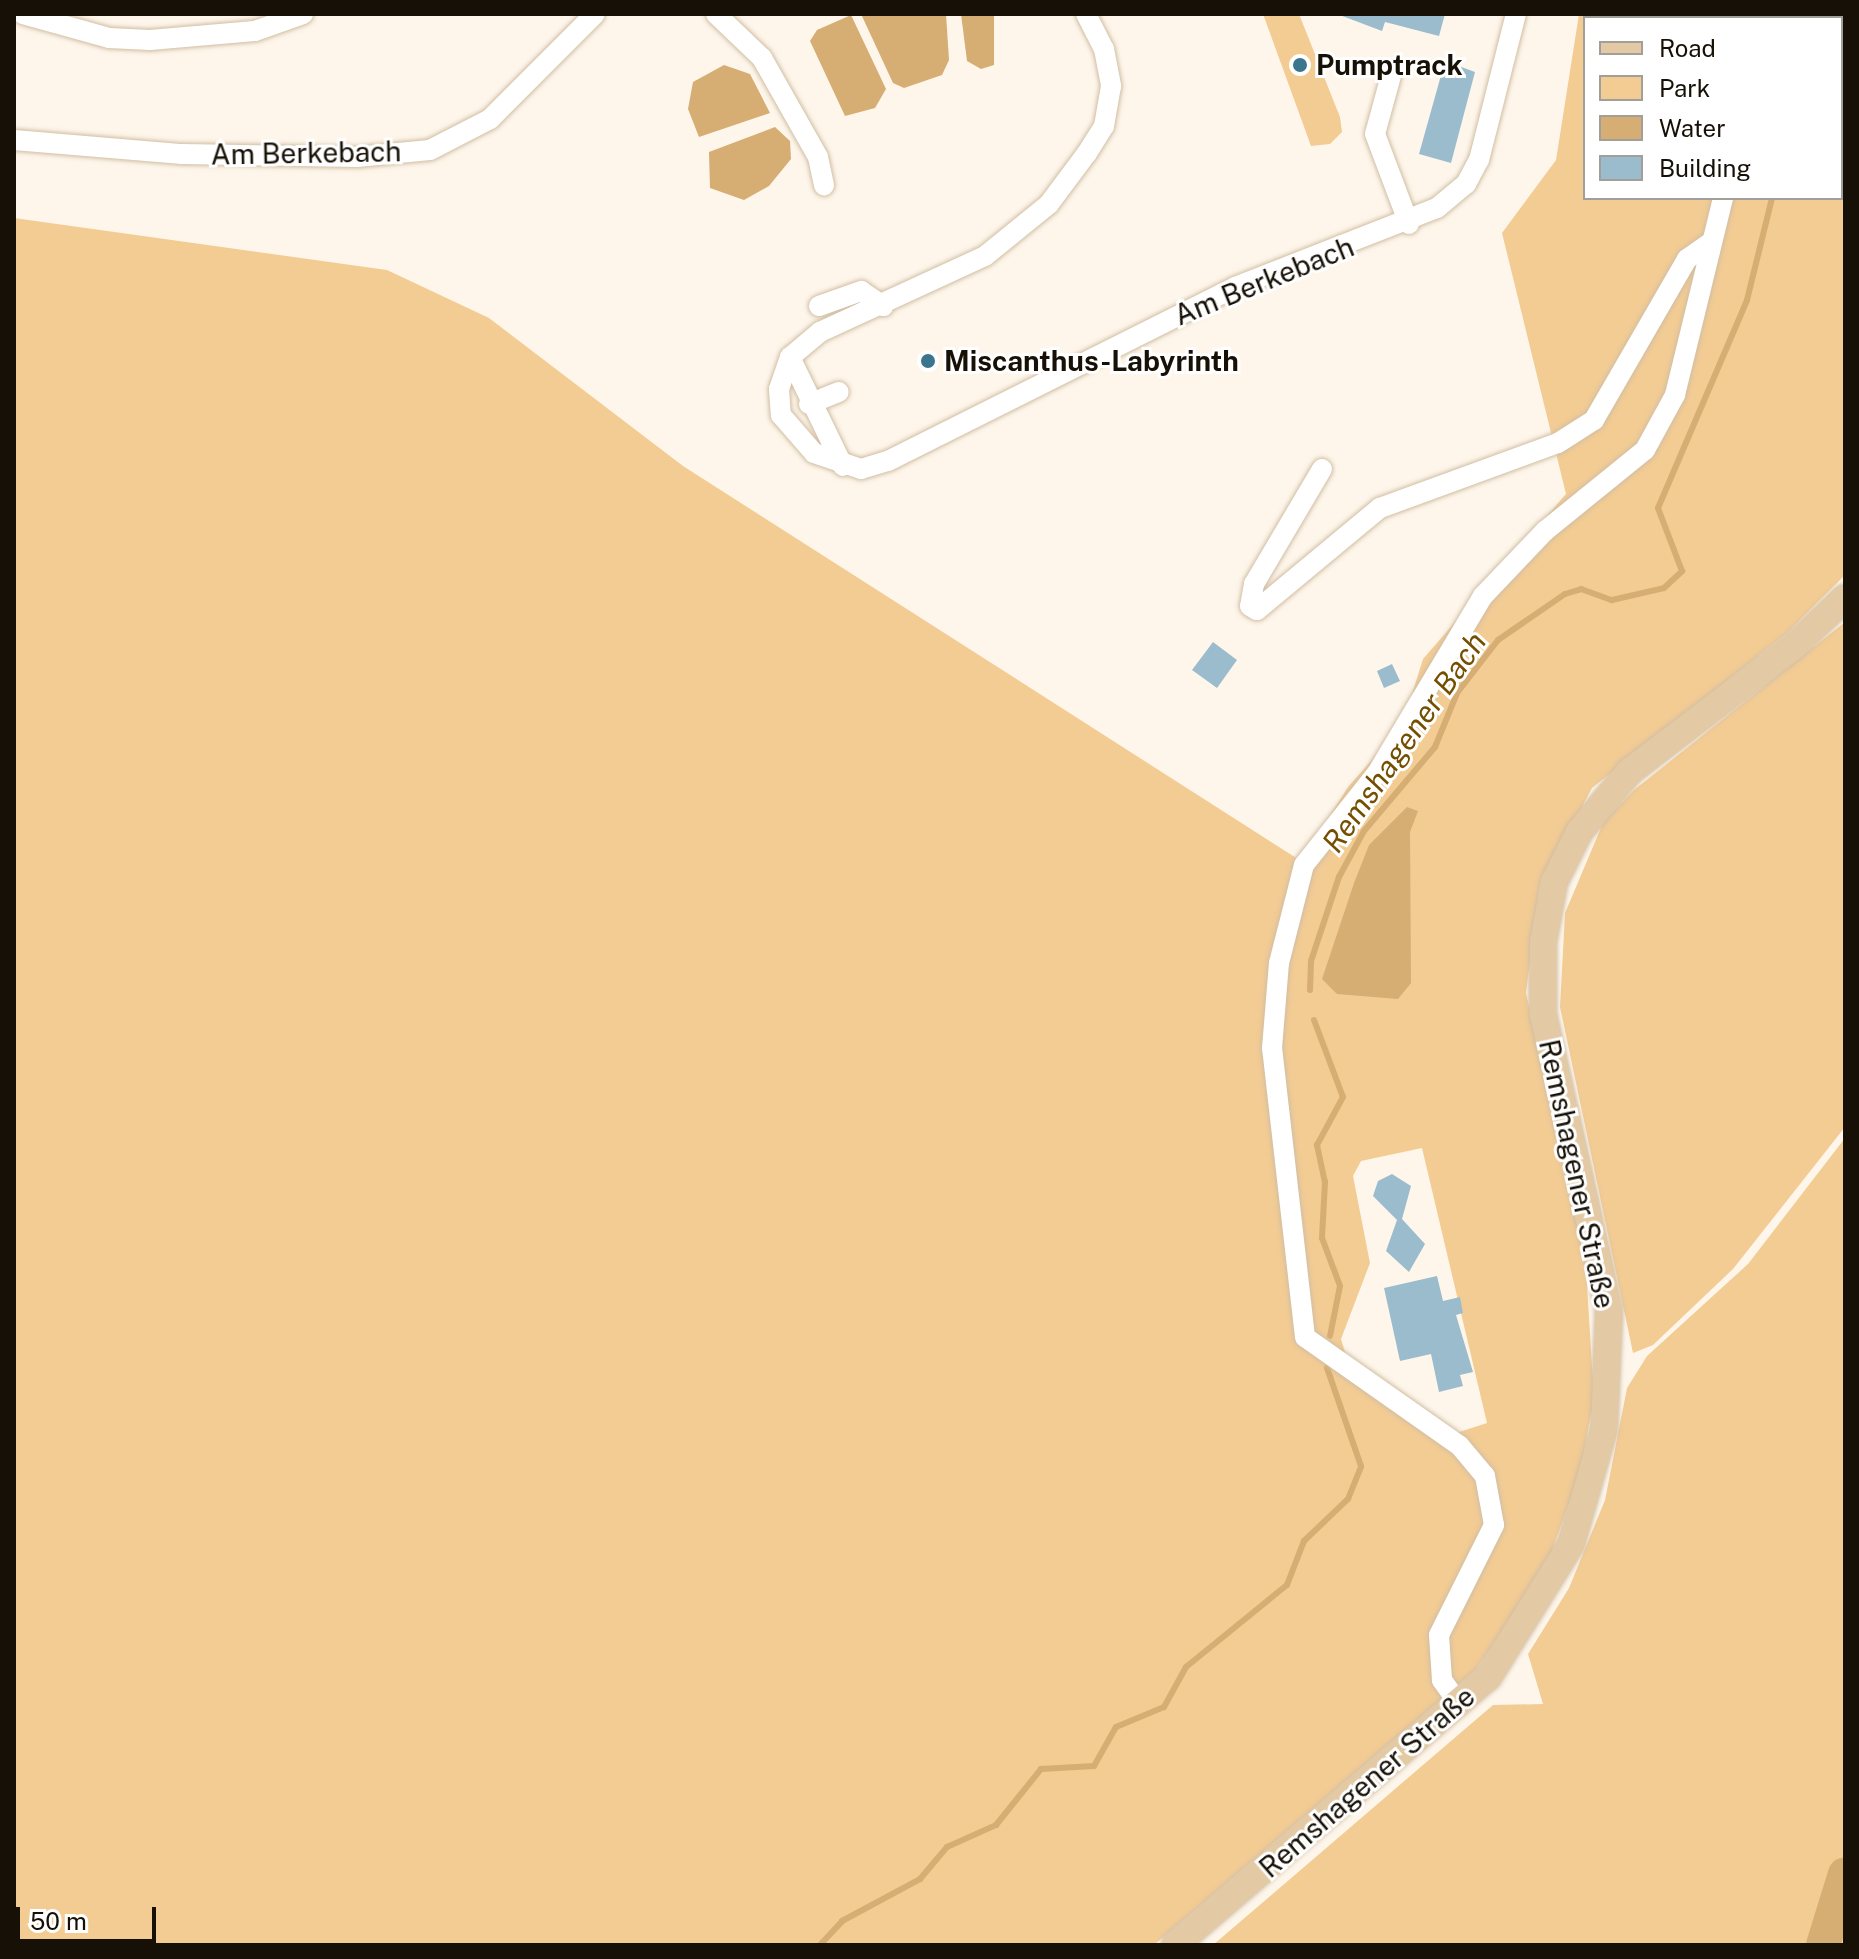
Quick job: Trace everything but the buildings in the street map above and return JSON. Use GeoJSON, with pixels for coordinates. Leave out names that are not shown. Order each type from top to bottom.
{"type":"FeatureCollection","features":[{"type":"Feature","properties":{"kind":"main road","name":"Remshagener Straße"},"geometry":{"type":"LineString","coordinates":[[1175,1945],[1460,1705],[1545,1595],[1593,1484],[1604,1429],[1609,1310],[1543,1015],[1543,942],[1554,882],[1579,832],[1630,771],[1794,646],[1845,598]]}},
{"type":"Feature","properties":{"kind":"lane"},"geometry":{"type":"LineString","coordinates":[[23,14],[109,38],[150,40],[255,31],[303,14]]}},
{"type":"Feature","properties":{"kind":"lane","name":"Am Berkebach"},"geometry":{"type":"LineString","coordinates":[[14,140],[182,154],[430,150],[490,119],[595,14]]}},
{"type":"Feature","properties":{"kind":"lane"},"geometry":{"type":"LineString","coordinates":[[716,14],[762,58],[818,157],[824,185]]}},
{"type":"Feature","properties":{"kind":"lane"},"geometry":{"type":"LineString","coordinates":[[843,466],[800,443],[781,415],[779,389],[790,357],[820,332],[883,306],[985,256],[1069,182],[1104,126],[1110,102],[1110,72],[1086,14]]}},
{"type":"Feature","properties":{"kind":"lane","name":"Am Berkebach"},"geometry":{"type":"LineString","coordinates":[[843,466],[874,466],[902,455],[1235,287],[1409,224],[1466,184],[1479,160],[1516,14]]}},
{"type":"Feature","properties":{"kind":"lane"},"geometry":{"type":"LineString","coordinates":[[1392,72],[1375,134],[1409,224]]}},
{"type":"Feature","properties":{"kind":"lane"},"geometry":{"type":"LineString","coordinates":[[1460,1705],[1442,1680],[1439,1635],[1494,1525],[1485,1476],[1460,1446],[1305,1337],[1272,1048],[1279,963],[1304,865],[1377,773],[1483,596],[1545,531],[1645,450],[1675,395],[1722,200]]}},
{"type":"Feature","properties":{"kind":"lane"},"geometry":{"type":"LineString","coordinates":[[1322,469],[1254,584],[1250,606],[1257,610],[1380,508],[1558,443],[1594,420],[1687,259],[1710,243]]}},
{"type":"Feature","properties":{"kind":"lane"},"geometry":{"type":"LineString","coordinates":[[819,306],[861,291],[883,306]]}},
{"type":"Feature","properties":{"kind":"lane"},"geometry":{"type":"LineString","coordinates":[[790,357],[809,404],[843,466]]}},
{"type":"Feature","properties":{"kind":"lane"},"geometry":{"type":"LineString","coordinates":[[809,404],[839,392]]}},
{"type":"Feature","properties":{"kind":"green space","name":"Pumptrack"},"geometry":{"type":"Polygon","coordinates":[[[1263,14],[1299,14],[1340,117],[1342,132],[1330,144],[1311,146],[1263,14]]]}},
{"type":"Feature","properties":{"kind":"green space"},"geometry":{"type":"Polygon","coordinates":[[[1579,14],[1845,14],[1845,575],[1787,633],[1592,788],[1539,888],[1526,993],[1585,1253],[1594,1398],[1580,1473],[1546,1567],[1476,1669],[1154,1945],[14,1945],[14,218],[387,270],[489,318],[683,466],[1301,861],[1348,787],[1402,726],[1423,659],[1566,494],[1502,233],[1556,160],[1579,14]],[[1422,1148],[1361,1161],[1353,1176],[1370,1263],[1341,1339],[1348,1362],[1453,1434],[1487,1423],[1422,1148]]]}},
{"type":"Feature","properties":{"kind":"green space"},"geometry":{"type":"Polygon","coordinates":[[[1845,622],[1845,1127],[1733,1269],[1653,1345],[1633,1353],[1560,1007],[1565,913],[1603,823],[1634,790],[1845,622]]]}},
{"type":"Feature","properties":{"kind":"green space"},"geometry":{"type":"Polygon","coordinates":[[[1845,1138],[1845,1945],[1213,1945],[1493,1705],[1543,1704],[1528,1654],[1569,1588],[1605,1500],[1627,1388],[1647,1356],[1748,1264],[1845,1138]]]}},
{"type":"Feature","properties":{"kind":"water"},"geometry":{"type":"Polygon","coordinates":[[[861,14],[946,14],[949,60],[942,75],[904,88],[893,83],[861,14]]]}},
{"type":"Feature","properties":{"kind":"water"},"geometry":{"type":"Polygon","coordinates":[[[961,14],[994,14],[994,65],[981,69],[967,61],[961,14]]]}},
{"type":"Feature","properties":{"kind":"water"},"geometry":{"type":"Polygon","coordinates":[[[851,15],[886,89],[875,108],[845,116],[810,41],[817,30],[851,15]]]}},
{"type":"Feature","properties":{"kind":"water"},"geometry":{"type":"Polygon","coordinates":[[[724,65],[750,74],[770,113],[699,137],[688,109],[693,82],[724,65]]]}},
{"type":"Feature","properties":{"kind":"water"},"geometry":{"type":"Polygon","coordinates":[[[775,127],[790,141],[791,159],[769,186],[744,200],[710,188],[709,152],[775,127]]]}},
{"type":"Feature","properties":{"kind":"water"},"geometry":{"type":"Polygon","coordinates":[[[1407,807],[1418,811],[1410,832],[1411,983],[1398,999],[1337,994],[1322,979],[1354,883],[1369,845],[1407,807]]]}},
{"type":"Feature","properties":{"kind":"waterway","name":"Remshagener Bach"},"geometry":{"type":"LineString","coordinates":[[1310,990],[1311,961],[1339,877],[1364,831],[1435,747],[1457,693],[1498,640],[1565,594],[1581,589],[1612,600],[1664,588],[1682,571],[1658,508],[1747,300],[1772,200]]}},
{"type":"Feature","properties":{"kind":"waterway","name":"Remshagener Bach"},"geometry":{"type":"LineString","coordinates":[[1314,1020],[1343,1097],[1317,1145],[1325,1182],[1322,1238],[1340,1286],[1330,1336]]}},
{"type":"Feature","properties":{"kind":"waterway","name":"Remshagener Bach"},"geometry":{"type":"LineString","coordinates":[[820,1945],[842,1921],[920,1879],[947,1847],[996,1825],[1041,1769],[1094,1766],[1116,1727],[1164,1707],[1186,1667],[1287,1585],[1304,1541],[1348,1499],[1361,1466],[1327,1368]]}},
{"type":"Feature","properties":{"kind":"waterway"},"geometry":{"type":"LineString","coordinates":[[1823,1945],[1845,1874]]}},
{"type":"Feature","properties":{"kind":"place","name":"Pumptrack"},"geometry":{"type":"Point","coordinates":[1300,65]}},
{"type":"Feature","properties":{"kind":"place","name":"Miscanthus-Labyrinth"},"geometry":{"type":"Point","coordinates":[928,361]}}]}
